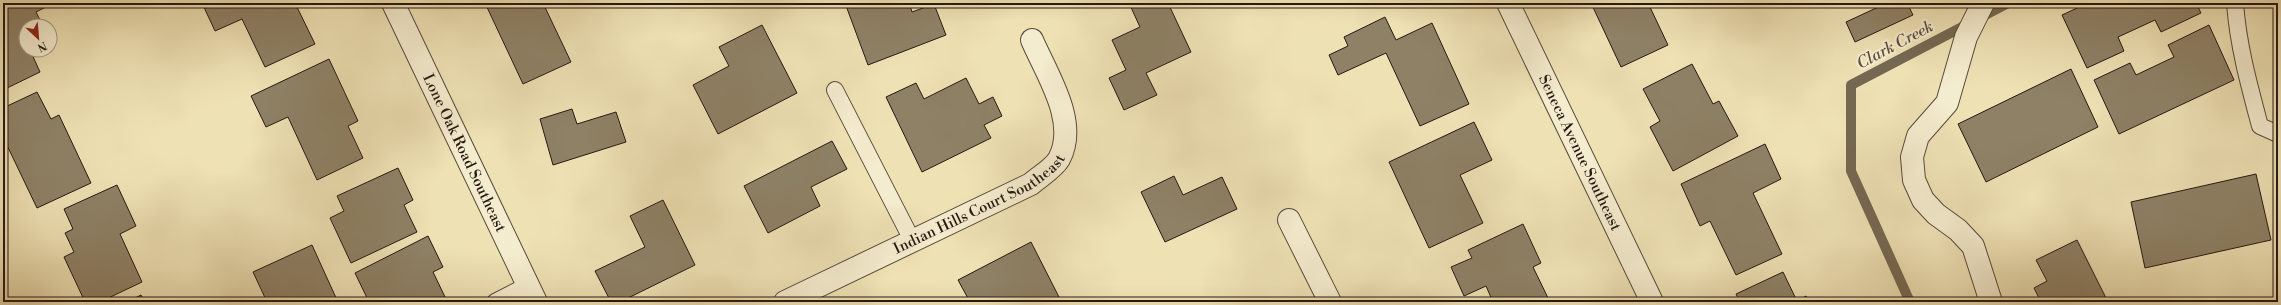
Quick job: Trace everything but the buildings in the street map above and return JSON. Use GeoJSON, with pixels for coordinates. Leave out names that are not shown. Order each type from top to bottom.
{"type":"FeatureCollection","features":[{"type":"Feature","properties":{"kind":"street","name":"Lone Oak Road Southeast"},"geometry":{"type":"LineString","coordinates":[[393,3],[532,294]]}},
{"type":"Feature","properties":{"kind":"street","name":"Seneca Avenue Southeast"},"geometry":{"type":"LineString","coordinates":[[1508,3],[1652,302]]}},
{"type":"Feature","properties":{"kind":"street"},"geometry":{"type":"LineString","coordinates":[[1983,3],[1966,37],[1948,103],[1918,136],[1912,157],[1914,180],[1923,200],[1936,214],[1958,230],[1973,246],[1991,302]]}},
{"type":"Feature","properties":{"kind":"street","name":"Indian Hills Court Southeast"},"geometry":{"type":"LineString","coordinates":[[785,302],[1031,184],[1058,160],[1066,139],[1065,116],[1032,40]]}},
{"type":"Feature","properties":{"kind":"street"},"geometry":{"type":"LineString","coordinates":[[1289,220],[1330,302]]}},
{"type":"Feature","properties":{"kind":"lane"},"geometry":{"type":"LineString","coordinates":[[2235,3],[2237,30],[2246,75],[2260,126],[2278,134]]}},
{"type":"Feature","properties":{"kind":"lane"},"geometry":{"type":"LineString","coordinates":[[835,90],[912,240]]}},
{"type":"Feature","properties":{"kind":"lane"},"geometry":{"type":"LineString","coordinates":[[495,302],[532,294]]}},
{"type":"Feature","properties":{"kind":"waterway","name":"Clark Creek"},"geometry":{"type":"LineString","coordinates":[[1910,302],[1851,171],[1851,85],[2008,3]]}}]}
